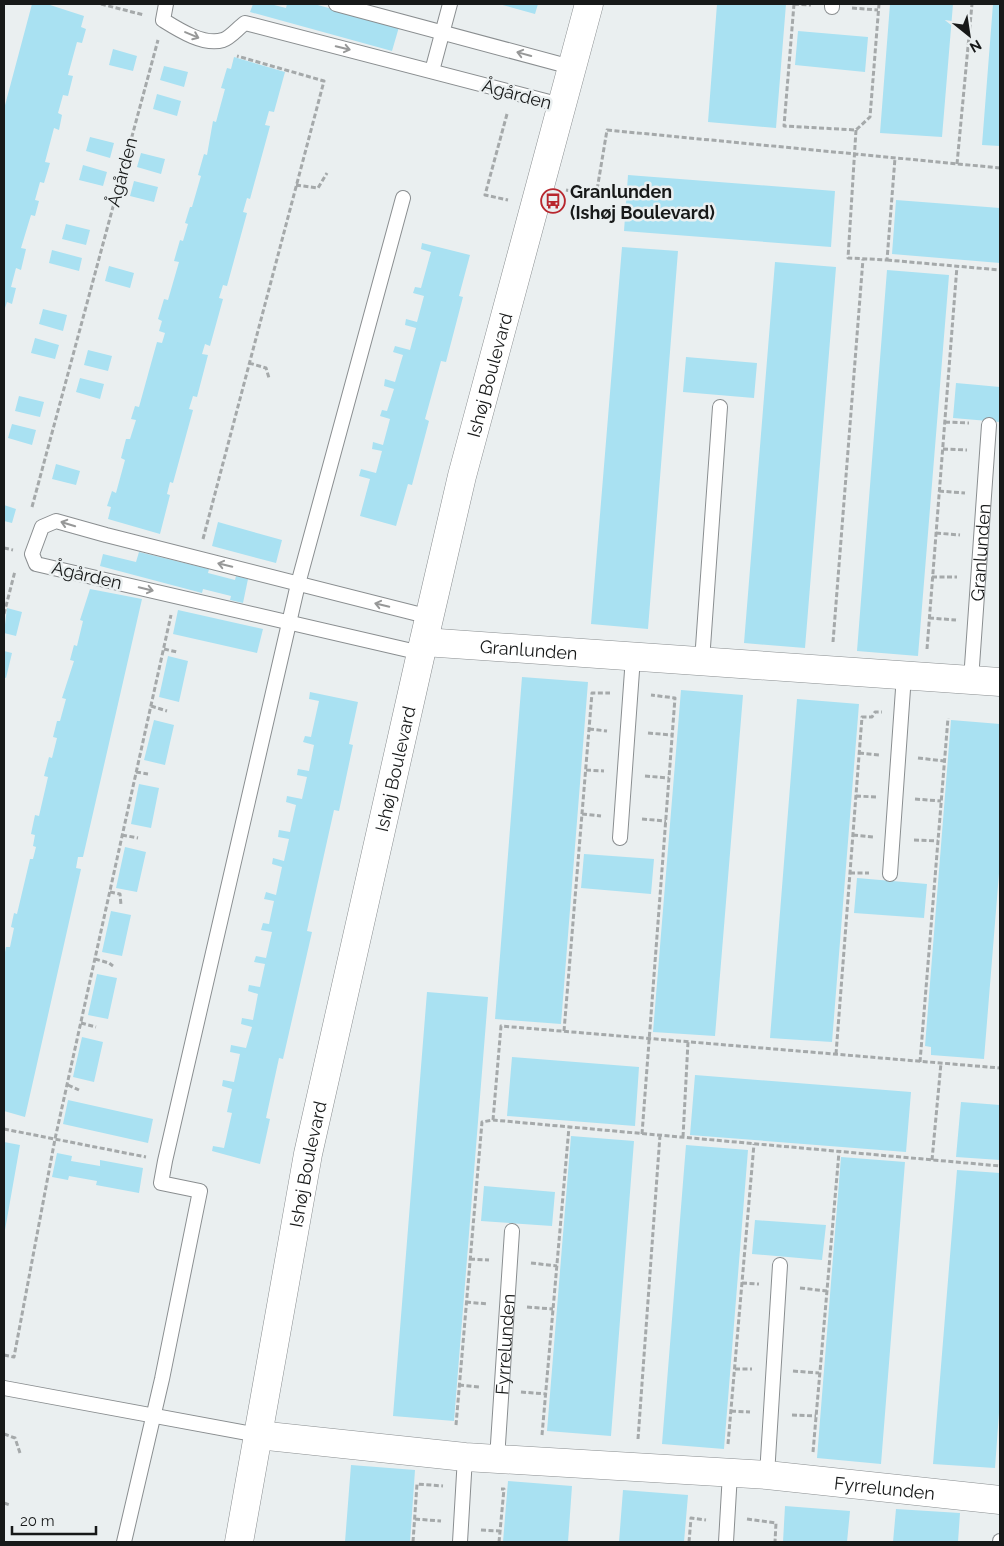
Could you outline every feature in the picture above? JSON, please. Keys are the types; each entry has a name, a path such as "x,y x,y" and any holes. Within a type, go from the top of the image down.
{"street":[{"name":"Ishøj Boulevard","path":"239,1542 308,1154 425,637 462,476 589,4"},
{"name":"Granlunden","path":"425,637 634,657 1000,682"},
{"name":"Fyrrelunden","path":"258,1435 465,1457 768,1475 1000,1500"}],"lane":[{"path":"166,4 163,20 176,28 210,42 224,40"},
{"path":"336,4 572,67"},
{"path":"432,71 450,4"},
{"name":"Ågården","path":"224,40 245,23 561,105"},
{"path":"124,1542 154,1416 200,1191 160,1184 298,584 403,198"},
{"path":"702,661 720,407"},
{"name":"Granlunden","path":"971,680 988,425"},
{"name":"Ågården","path":"56,521 298,584 425,637 290,622 36,564 32,554 42,527 56,521"},
{"path":"620,838 634,657"},
{"path":"890,874 904,675"},
{"name":"Fyrrelunden","path":"497,1459 512,1231"},
{"path":"768,1475 780,1265"},
{"path":"4,1388 258,1435"},
{"path":"460,1542 465,1457"},
{"path":"726,1542 728,1472"}],"path":[{"path":"101,4 163,20"},
{"path":"794,4 784,126 856,130"},
{"path":"879,4 870,117 856,130 848,258 1000,270"},
{"path":"957,164 972,4"},
{"name":"Ågården","path":"31,512 163,20"},
{"path":"198,558 324,81 238,56 224,40"},
{"path":"485,195 508,114"},
{"path":"596,196 607,130 1000,168"},
{"path":"887,260 895,158"},
{"path":"296,185 318,188 327,173"},
{"path":"831,670 863,259"},
{"path":"926,654 957,266"},
{"path":"249,363 266,368 270,378"},
{"path":"4,614 16,569"},
{"path":"4,1355 14,1357 55,1140 175,596"},
{"path":"164,649 177,652"},
{"path":"564,1031 592,693 675,698 642,1134"},
{"path":"151,706 166,711"},
{"path":"836,1054 862,717 872,717 875,712 902,714"},
{"path":"920,1062 948,718"},
{"path":"136,772 148,774"},
{"path":"122,835 138,838"},
{"path":"110,892 120,894 120,905"},
{"path":"95,959 113,966"},
{"path":"81,1023 96,1027"},
{"path":"493,1120 501,1026 1000,1068"},
{"path":"683,1138 688,1042"},
{"path":"932,1160 941,1063"},
{"path":"68,1085 80,1090"},
{"path":"456,1425 482,1122 493,1120 1000,1166"},
{"path":"542,1435 569,1127"},
{"path":"4,1129 165,1161"},
{"path":"636,1467 660,1135"},
{"path":"728,1472 754,1144"},
{"path":"812,1459 839,1152"},
{"path":"4,1434 15,1438 20,1454"},
{"path":"413,1542 417,1484 504,1489 499,1542"},
{"path":"4,1503 10,1505"},
{"path":"689,1542 690,1518 776,1523 775,1542"}],"building":[{"path":"32,4 47,4 84,16 81,27 86,29 82,43 77,42 68,75 73,76 68,96 63,95 58,113 62,115 59,130 54,128 45,162 50,163 44,183 40,182 35,200 39,201 35,216 31,215 21,248 26,249 21,270 16,268 11,287 16,288 12,304 7,302 4,311 4,109"},
{"path":"253,4 270,4 286,8 287,4 314,4 399,27 392,51 250,12"},
{"path":"499,4 538,4 535,14"},
{"path":"717,4 786,4 776,128 708,122"},
{"path":"890,4 953,4 942,137 880,133"},
{"path":"993,4 1000,4 1000,146 982,145"},
{"path":"798,31 868,37 865,72 795,65"},
{"path":"113,49 137,56 133,71 109,65"},
{"path":"234,57 285,72 274,112 269,111 265,125 270,126 250,199 247,198 243,212 247,213 227,286 223,285 219,298 223,299 210,346 205,344 202,354 208,355 197,397 193,396 189,409 193,410 173,483 170,482 167,494 170,495 160,534 108,519 111,507 107,506 112,491 116,493 125,460 121,458 126,439 130,439 136,420 131,419 135,406 139,407 157,342 162,343 165,333 159,331 162,321 158,319 164,299 168,300 179,262 174,261 180,240 183,241 188,224 185,223 201,176 198,175 204,154 207,155 213,121 216,122 225,89 221,88 227,68 231,69"},
{"path":"164,66 188,72 184,87 160,80"},
{"path":"157,94 181,101 177,116 153,109"},
{"path":"90,137 114,143 110,158 86,151"},
{"path":"141,153 165,159 161,174 137,167"},
{"path":"83,165 107,172 103,186 79,180"},
{"path":"628,175 835,191 831,247 624,231"},
{"path":"134,181 158,187 154,202 130,196"},
{"path":"896,200 1000,208 1000,263 892,254"},
{"path":"66,224 90,230 86,245 62,239"},
{"path":"422,243 470,255 459,296 463,297 446,362 441,361 425,419 429,421 412,485 408,484 396,526 360,516 370,479 359,476 361,469 376,473 382,451 372,449 373,442 383,445 390,419 380,416 382,410 387,411 394,389 384,386 385,379 395,382 403,355 393,352 395,346 410,350 416,328 405,325 406,319 417,322 424,296 413,293 415,287 421,288 431,252 421,249"},
{"path":"622,247 678,251 648,629 591,624"},
{"path":"52,250 82,258 79,271 49,263"},
{"path":"775,262 836,267 805,648 744,643"},
{"path":"109,266 134,273 130,288 105,281"},
{"path":"887,270 949,275 918,656 857,651"},
{"path":"43,309 67,315 63,331 39,324"},
{"path":"35,338 59,345 55,359 31,353"},
{"path":"88,350 112,356 108,371 84,365"},
{"path":"686,357 757,363 754,398 683,392"},
{"path":"80,378 104,384 100,399 76,392"},
{"path":"956,383 1000,387 1000,422 953,418"},
{"path":"19,396 44,402 40,417 15,411"},
{"path":"12,424 36,430 32,445 8,438"},
{"path":"56,464 80,471 76,485 52,479"},
{"path":"4,505 16,509 12,523 4,521"},
{"path":"218,522 282,540 276,563 212,546"},
{"path":"139,552 209,569 208,573 235,580 236,576 248,579 243,603 230,600 231,596 203,589 202,593 100,566 103,554 136,562"},
{"path":"90,589 142,599 83,857 78,857 76,868 81,869 25,1117 4,1111 4,957 6,947 10,947 14,928 11,927 14,913 17,914 30,859 33,859 36,847 33,846 35,835 31,834 35,815 39,816 48,777 44,776 49,757 52,758 57,738 53,737 57,721 60,721 66,699 62,698 74,661 70,660 74,645 77,646 83,621 80,620"},
{"path":"7,608 22,612 16,636 4,633"},
{"path":"178,610 263,629 257,653 173,634"},
{"path":"4,651 12,653 6,678 4,677"},
{"path":"168,656 188,661 179,702 159,697"},
{"path":"522,677 588,682 561,1024 495,1019"},
{"path":"681,690 743,695 715,1036 653,1032"},
{"path":"310,692 358,702 349,744 353,745 339,811 334,810 307,931 312,932 283,1059 279,1058 266,1118 270,1119 260,1164 212,1151 213,1146 224,1148 232,1113 227,1112 232,1089 222,1086 223,1080 234,1082 240,1054 230,1052 231,1045 246,1048 252,1027 241,1024 242,1018 253,1020 258,994 248,991 249,985 260,987 265,964 254,962 256,956 266,958 272,932 261,930 263,923 269,924 274,901 264,899 266,892 276,895 282,867 272,864 273,858 284,861 289,839 278,837 279,830 290,832 296,805 286,802 287,796 302,799 307,777 297,775 298,769 309,771 314,745 303,742 305,736 311,737 319,701 309,699"},
{"path":"797,699 859,704 832,1042 770,1038"},
{"path":"154,720 174,725 165,765 144,760"},
{"path":"951,720 1000,724 1000,861 984,1059 931,1055 931,1047 925,1046"},
{"path":"139,784 159,788 151,828 131,824"},
{"path":"125,847 146,852 137,892 116,888"},
{"path":"584,854 654,859 651,894 581,888"},
{"path":"857,878 927,884 924,918 854,913"},
{"path":"111,911 131,915 122,956 102,952"},
{"path":"97,974 117,978 108,1019 88,1015"},
{"path":"427,992 488,997 454,1421 393,1416"},
{"path":"82,1037 103,1042 94,1082 73,1077"},
{"path":"512,1057 639,1067 635,1126 507,1116"},
{"path":"695,1075 911,1092 906,1152 690,1135"},
{"path":"68,1100 153,1119 148,1143 63,1124"},
{"path":"961,1102 1000,1105 1000,1160 956,1157"},
{"path":"571,1136 634,1141 611,1436 547,1431"},
{"path":"4,1142 20,1145 5,1230 4,1230"},
{"path":"686,1145 748,1150 724,1449 662,1444"},
{"path":"57,1153 72,1156 71,1161 100,1166 100,1160 143,1168 139,1193 96,1185 97,1181 69,1176 68,1180 52,1177"},
{"path":"841,1157 905,1162 881,1464 817,1458"},
{"path":"957,1170 1000,1173 1000,1399 995,1468 933,1464"},
{"path":"484,1186 555,1192 552,1226 481,1221"},
{"path":"755,1220 826,1225 822,1260 752,1254"},
{"path":"351,1465 415,1470 410,1542 345,1542"},
{"path":"508,1481 572,1486 568,1542 503,1542"},
{"path":"623,1490 688,1495 684,1542 619,1542"},
{"path":"785,1506 850,1511 847,1542 783,1542"},
{"path":"896,1509 960,1513 958,1542 893,1542"}],"place":[{"name":"Granlunden (Ishøj Boulevard)","path":"553,201"}]}
